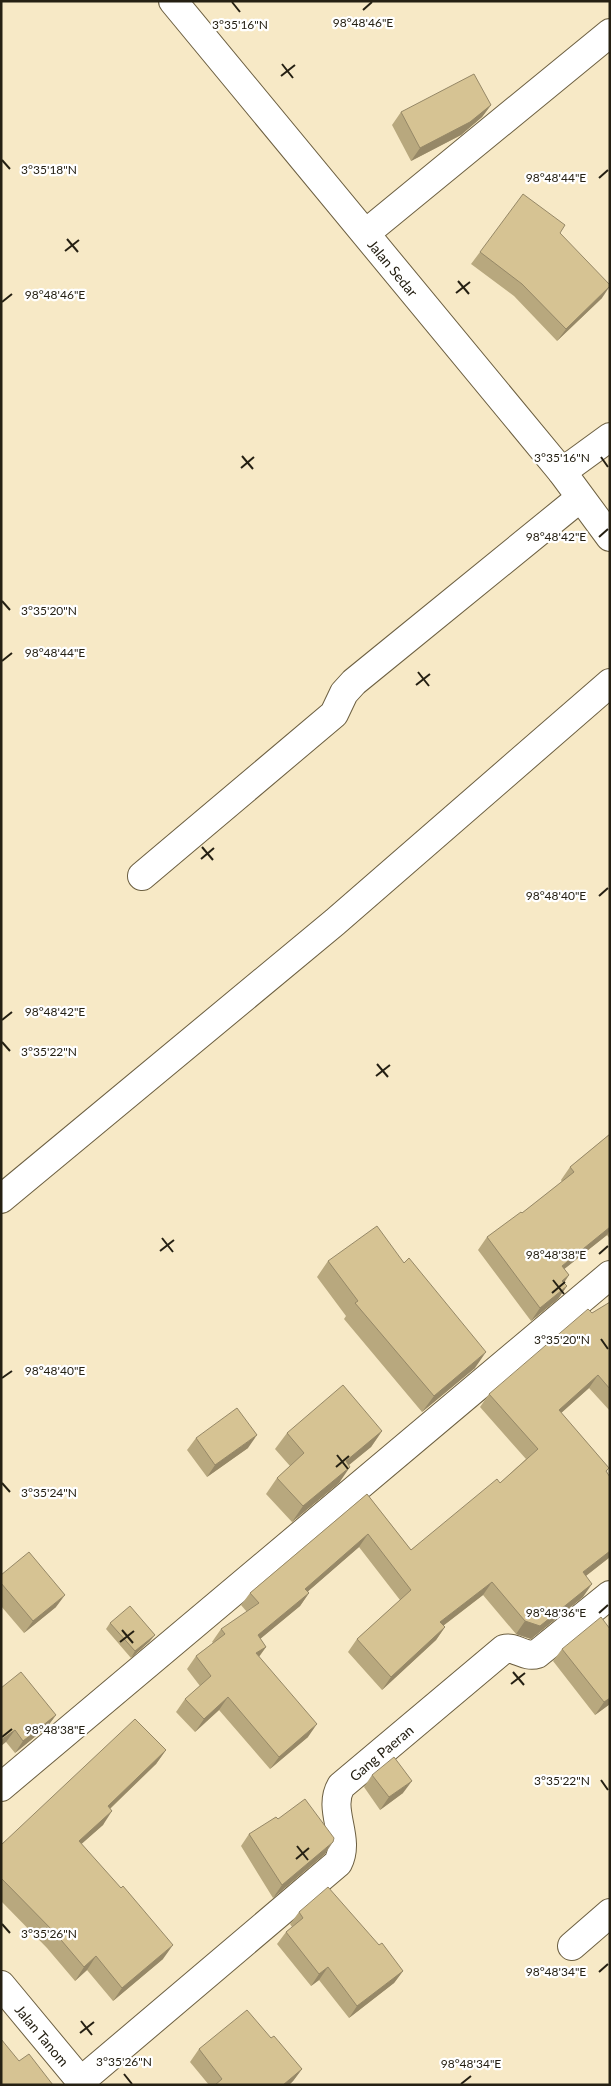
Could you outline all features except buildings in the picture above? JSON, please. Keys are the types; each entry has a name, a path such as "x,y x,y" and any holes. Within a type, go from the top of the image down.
{"street":[{"name":"Jalan Sedar","path":"173,1 562,472 610,537"},
{"path":"366,233 610,33"},
{"path":"562,472 610,437"},
{"path":"142,876 334,714 344,693 354,682 580,498"},
{"path":"1,1199 335,922 610,683"},
{"path":"1,1787 610,1275"},
{"name":"Gang Paeran","path":"82,2083 338,1863 343,1854 336,1799 341,1786 504,1649 508,1648 531,1656 537,1654 610,1595"},
{"path":"572,1946 610,1913"},
{"name":"Jalan Tanom","path":"1,1985 82,2083"}]}
